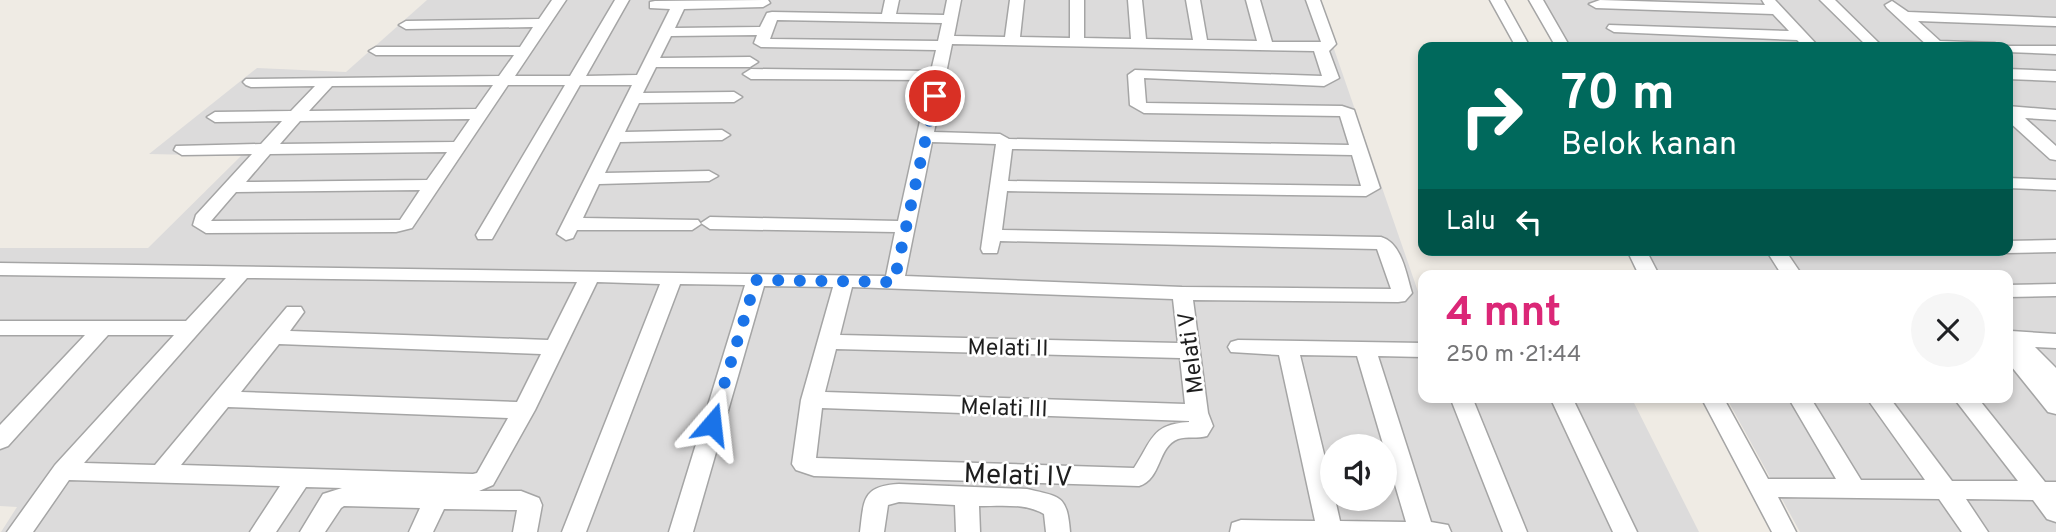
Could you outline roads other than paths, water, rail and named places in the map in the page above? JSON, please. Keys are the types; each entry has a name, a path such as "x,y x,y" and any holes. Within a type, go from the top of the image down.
{"street":[{"path":"327,82 202,219 202,225 406,224 559,0"},
{"path":"485,235 622,0"},
{"path":"888,18 892,0"},
{"path":"894,282 927,137 954,0"},
{"path":"1012,41 1017,0"},
{"path":"1077,0 1077,42"},
{"path":"1135,0 1139,44"},
{"path":"1193,0 1201,46"},
{"path":"1253,0 1265,46"},
{"path":"950,19 772,16 761,43 1012,41 1320,48 1329,44 1313,0"},
{"path":"1497,0 1520,42"},
{"path":"1536,0 1560,42"},
{"path":"1827,0 1871,42"},
{"path":"1595,2 1772,5 1807,42"},
{"path":"1595,2 1624,42"},
{"path":"655,5 763,3"},
{"path":"679,5 569,229 701,224 906,227"},
{"path":"1932,42 1897,10 2056,22"},
{"path":"406,25 543,23"},
{"path":"1614,28 1801,36"},
{"path":"666,32 759,31"},
{"path":"999,186 1370,190 1348,113 1144,108 1138,105 1136,75 1140,73 1324,81 1331,78 1320,48"},
{"path":"2013,48 2056,50"},
{"path":"376,51 524,51"},
{"path":"649,63 939,76"},
{"path":"2013,74 2056,76"},
{"path":"251,82 641,80"},
{"path":"633,98 734,97"},
{"path":"2013,112 2056,115"},
{"path":"215,117 481,114"},
{"path":"2013,116 2055,153"},
{"path":"615,137 722,135"},
{"path":"0,269 894,282 1182,293 1398,296 1402,293 1387,247 1381,243 992,242 1004,144 993,136 927,137"},
{"path":"1004,144 1359,150"},
{"path":"182,150 458,147"},
{"path":"593,179 709,176"},
{"path":"2013,180 2056,185"},
{"path":"231,187 433,185"},
{"path":"2013,247 2056,246"},
{"path":"19,532 62,471 243,271"},
{"path":"62,471 474,483 485,479 524,410 590,276"},
{"path":"574,532 672,278"},
{"path":"681,532 756,280"},
{"path":"812,400 825,342 844,282"},
{"path":"2013,291 2056,290"},
{"name":"Melati V","path":"1182,293 1197,413"},
{"path":"161,474 294,312"},
{"path":"0,328 191,328"},
{"path":"0,440 102,329"},
{"path":"272,337 554,347"},
{"path":"2013,343 2056,341"},
{"name":"Melati II","path":"825,342 1190,351"},
{"path":"2013,344 2056,382"},
{"path":"2013,344 2056,406"},
{"path":"1238,346 1418,350"},
{"path":"1288,348 1330,531"},
{"path":"1365,349 1422,532"},
{"path":"223,398 524,410"},
{"name":"Melati III","path":"812,400 1197,413"},
{"name":"Melati IV","path":"812,400 804,464 814,467 1133,478 1144,474 1163,437 1172,431 1199,430 1201,419 1197,413"},
{"path":"1463,403 1515,532"},
{"path":"1564,403 1625,532"},
{"path":"1716,403 1784,532"},
{"path":"1803,403 1855,489"},
{"path":"1881,403 1976,532"},
{"path":"1969,403 2048,491 2056,512"},
{"path":"262,532 299,478"},
{"path":"1759,488 2048,491"},
{"path":"872,532 876,502 883,494 1027,498 1056,509 1058,532"},
{"path":"967,495 968,532"},
{"path":"312,532 332,501 344,497 520,500 530,505 525,532"},
{"path":"421,532 436,499"},
{"path":"1241,530 1439,532"}]}
